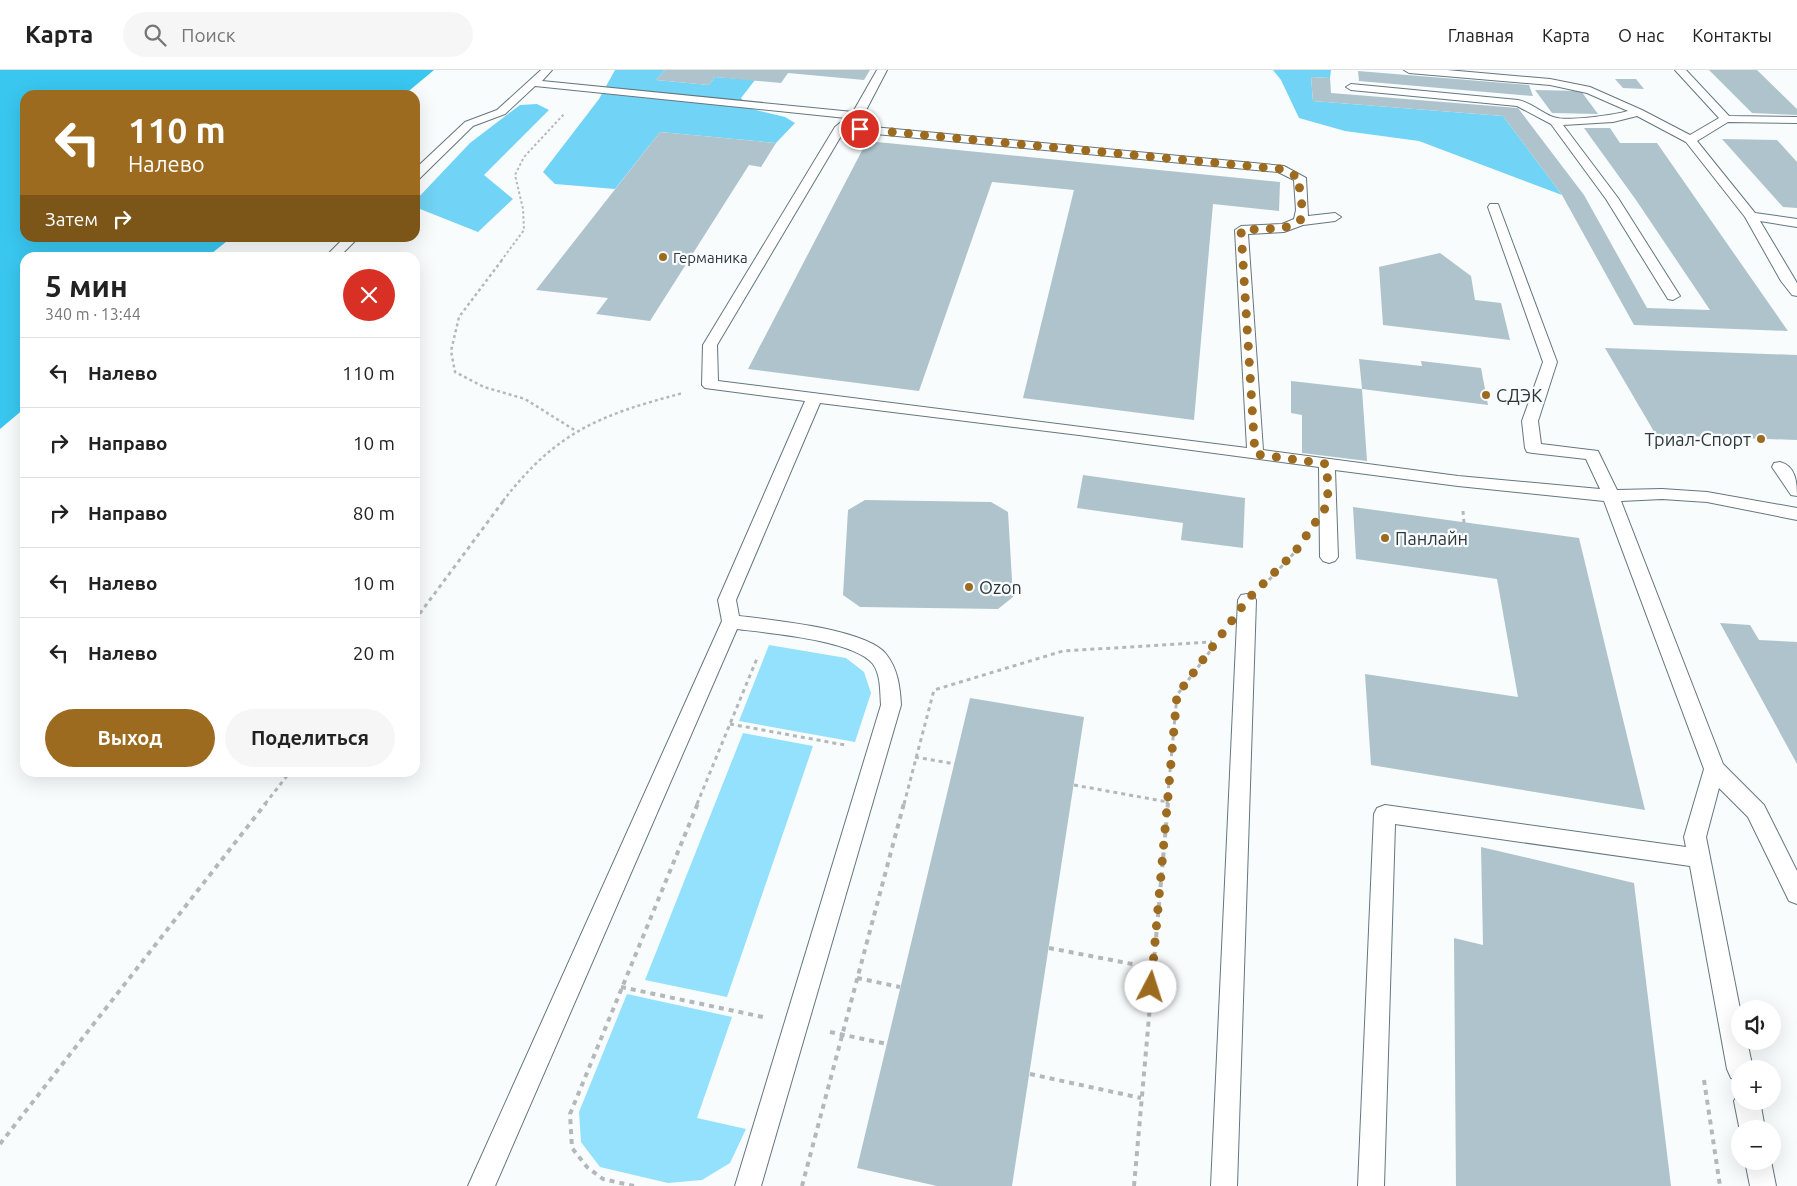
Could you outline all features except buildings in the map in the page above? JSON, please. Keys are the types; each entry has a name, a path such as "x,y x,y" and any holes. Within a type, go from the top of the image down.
{"lane":[{"path":"420,171 469,124 501,112 547,70"},
{"path":"882,70 857,116 841,127 710,345 710,385 1069,429 1458,481 1611,496 1662,494 1708,497 1797,514"},
{"path":"1409,70 1550,82 1590,90 1638,112 1690,140 1751,216 1788,281 1797,292"},
{"path":"1680,70 1726,119"},
{"path":"532,84 857,116"},
{"path":"1351,87 1518,103 1555,122 1612,198 1673,296"},
{"path":"1555,122 1613,119 1638,112"},
{"path":"1690,140 1726,119 1797,120"},
{"path":"841,127 1280,169 1300,178 1298,188 1304,212 1300,221"},
{"path":"1494,207 1550,362 1530,421 1533,448 1592,455 1611,496 1714,769 1756,811 1797,894"},
{"path":"1751,216 1797,223"},
{"path":"1255,454 1241,230 1284,228 1300,221 1335,217"},
{"path":"336,252 347,242"},
{"path":"481,1186 731,621 727,600 814,399"},
{"path":"1327,464 1329,558"},
{"path":"1780,467 1797,491"},
{"path":"1224,1186 1247,600"},
{"path":"731,621 847,640 876,654 889,677 891,705 748,1186"},
{"path":"1714,769 1695,837 1738,1060"},
{"path":"1371,1186 1385,814 1699,858"},
{"path":"1760,1170 1763,1186"}],"path":[{"path":"566,87 571,107 524,157 515,175 523,209 524,230 459,317 451,350 454,372 484,387 525,399 576,431"},
{"path":"420,614 455,568 495,509 542,458 576,431 611,413 710,385"},
{"path":"1247,600 1295,552 1328,504"},
{"path":"634,1186 603,1179 587,1168 572,1148 570,1114 769,628"},
{"path":"802,1186 934,690 1062,651 1218,641 1177,695 1134,1186"},
{"path":"730,724 955,764"},
{"path":"0,1144 286,777"},
{"path":"1074,786 1168,802"},
{"path":"1049,948 1153,968"},
{"path":"857,978 900,987"},
{"path":"622,987 887,1044"},
{"path":"1030,1074 1141,1098"}],"shaded area":[{"path":"0,70 434,70 410,90 20,90 20,242 226,242 213,252 20,252 20,412 0,429"},
{"path":"615,70 665,70 656,80 709,85 715,77 755,80 741,98 748,108 785,117 795,123 776,143 660,132 615,189 555,184 543,172 599,99"},
{"path":"1273,70 1331,70 1330,78 1311,77 1313,101 1503,116 1562,195 1419,141 1345,131 1299,118 1281,80"},
{"path":"537,104 549,110 484,175 513,199 478,232 420,209 420,196 470,143 520,105"},
{"path":"769,645 846,658 864,672 871,693 855,742 739,721"},
{"path":"743,733 813,746 727,997 645,980"},
{"path":"627,994 732,1017 697,1118 746,1129 730,1163 702,1180 668,1183 600,1167 581,1142 579,1112"}],"place":[{"name":"Германика","path":"663,257"},
{"name":"СДЭК","path":"1486,395"},
{"name":"Триал-Спорт","path":"1761,439"},
{"name":"Панлайн","path":"1385,538"},
{"name":"Ozon","path":"969,587"}],"route":[{"path":"860,129 1280,169 1300,178 1298,188 1304,212 1300,221 1284,228 1241,230 1255,454 1327,464 1328,504 1295,552 1247,600 1177,695 1151,987"}]}
